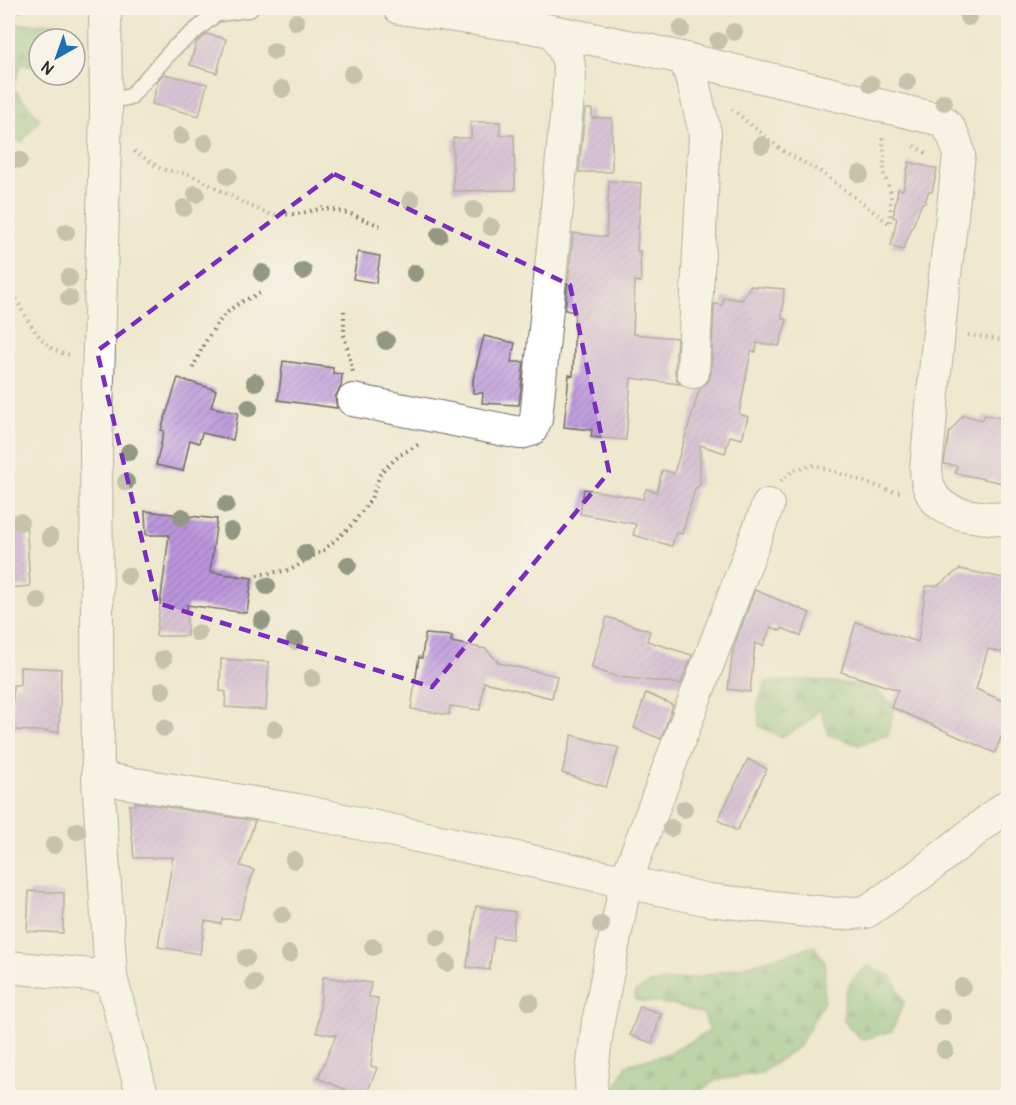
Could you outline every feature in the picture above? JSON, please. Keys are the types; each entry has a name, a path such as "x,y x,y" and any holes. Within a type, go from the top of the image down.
{"street":[{"path":"105,8 106,101 96,446 98,778 111,977 142,1098"},
{"path":"399,8 555,32 690,73 941,120 950,127 957,141 959,155 939,331 926,485 932,497 954,513 1008,520"},
{"path":"357,401 520,433 531,430 536,419 570,77 568,59 555,32"},
{"path":"690,73 705,133 693,372"},
{"path":"592,1098 591,1080 598,1022 626,881 768,505"},
{"path":"98,778 298,810 709,900 836,914 866,912 914,879 1008,805"},
{"path":"8,967 111,977"}],"lane":[{"path":"106,101 130,97 174,48 193,35 216,14 251,8"}],"path":[{"path":"18,11 25,8"},
{"path":"690,73 717,99 743,117 783,151 821,172 890,224 891,193 884,174 885,150 882,132"},
{"path":"105,135 113,136 161,169 192,175 271,215 297,214 324,208 348,213 383,227"},
{"path":"8,283 31,326 48,346 66,355 98,357"},
{"path":"193,368 204,342 234,306 260,293"},
{"path":"344,311 344,335 357,401"},
{"path":"939,331 1008,341"},
{"path":"257,575 290,570 324,550 352,525 371,499 381,472 400,455 427,439 464,423"},
{"path":"768,505 782,480 794,470 814,465 894,492 909,492 926,485"}],"highlighted area":[{"path":"334,174 570,285 609,472 432,687 157,603 97,351"}],"green space":[{"path":"59,23 62,27 27,27 27,65 21,64 13,88 40,119 22,142 8,139 8,31 18,24"},
{"path":"811,680 869,686 895,705 888,735 859,745 829,735 820,708 807,723 781,737 759,726 758,703 766,682"},
{"path":"814,946 825,962 824,1001 799,1046 761,1073 716,1080 692,1097 611,1097 627,1065 670,1053 710,1031 704,1014 676,1005 635,1000 635,992 651,983 695,978"},
{"path":"867,966 891,976 904,1001 892,1031 862,1040 844,1021 844,1002 850,984"}],"building":[{"path":"207,34 226,39 217,73 190,65 196,43"},
{"path":"164,74 207,84 199,116 152,104 158,80"},
{"path":"585,109 592,109 592,118 612,118 612,172 579,172"},
{"path":"471,122 500,122 500,135 514,135 515,190 453,191 453,138 471,138"},
{"path":"909,162 937,169 932,192 928,192 925,203 922,203 903,250 891,246 897,218 893,217 898,189 903,190"},
{"path":"609,181 641,183 637,251 640,251 641,282 635,281 633,334 677,338 675,372 680,384 631,378 626,440 591,437 592,430 564,427 569,375 573,376 575,312 565,310 573,233 606,237"},
{"path":"358,252 380,256 376,283 353,279"},
{"path":"750,286 784,289 782,318 787,320 779,346 757,343 756,352 751,351 739,414 748,417 742,439 730,436 725,453 700,445 700,485 695,489 682,534 676,532 672,546 633,535 636,524 580,514 584,489 643,499 646,489 657,492 662,470 674,473 700,388 708,382 711,373 714,304 722,305 724,297 742,300"},
{"path":"484,336 515,343 511,362 524,362 519,405 482,403 483,393 473,393 473,379"},
{"path":"283,361 333,368 333,373 342,374 341,387 335,397 337,408 278,400"},
{"path":"178,378 216,390 211,407 238,413 233,440 202,433 199,443 190,440 183,471 156,465 164,431 161,430"},
{"path":"963,415 982,420 985,415 1008,419 1008,484 955,473 957,466 944,464 949,433"},
{"path":"145,511 217,519 210,572 252,578 247,613 187,605 187,636 156,636 169,535 146,535"},
{"path":"26,519 30,586 8,588 8,520"},
{"path":"960,569 1008,579 1008,654 988,649 976,689 1008,703 1008,720 995,753 891,707 898,690 841,672 856,622 918,642 926,586 937,586"},
{"path":"755,590 810,613 801,636 782,628 781,631 771,627 763,646 755,643 750,692 728,689 733,649"},
{"path":"607,617 650,631 647,641 692,655 681,684 618,677 591,668"},
{"path":"425,634 452,636 451,642 486,649 499,663 557,676 552,698 484,682 480,710 450,706 449,715 411,709"},
{"path":"221,659 269,662 266,710 225,707 226,692 220,691"},
{"path":"20,667 61,669 59,732 12,730 13,685 20,685"},
{"path":"646,693 673,705 661,739 634,728"},
{"path":"572,735 619,748 606,787 562,773"},
{"path":"748,759 767,769 737,831 718,820"},
{"path":"135,802 255,821 240,866 254,870 239,919 222,919 221,924 205,921 200,954 158,947 173,857 134,858 129,805 135,805"},
{"path":"29,891 64,893 63,933 27,931"},
{"path":"476,906 515,912 512,939 494,937 489,970 467,967"},
{"path":"323,977 371,983 369,997 378,998 371,1066 377,1068 365,1098 318,1078 336,1035 317,1033"},
{"path":"640,1006 661,1014 652,1043 630,1035"}]}
